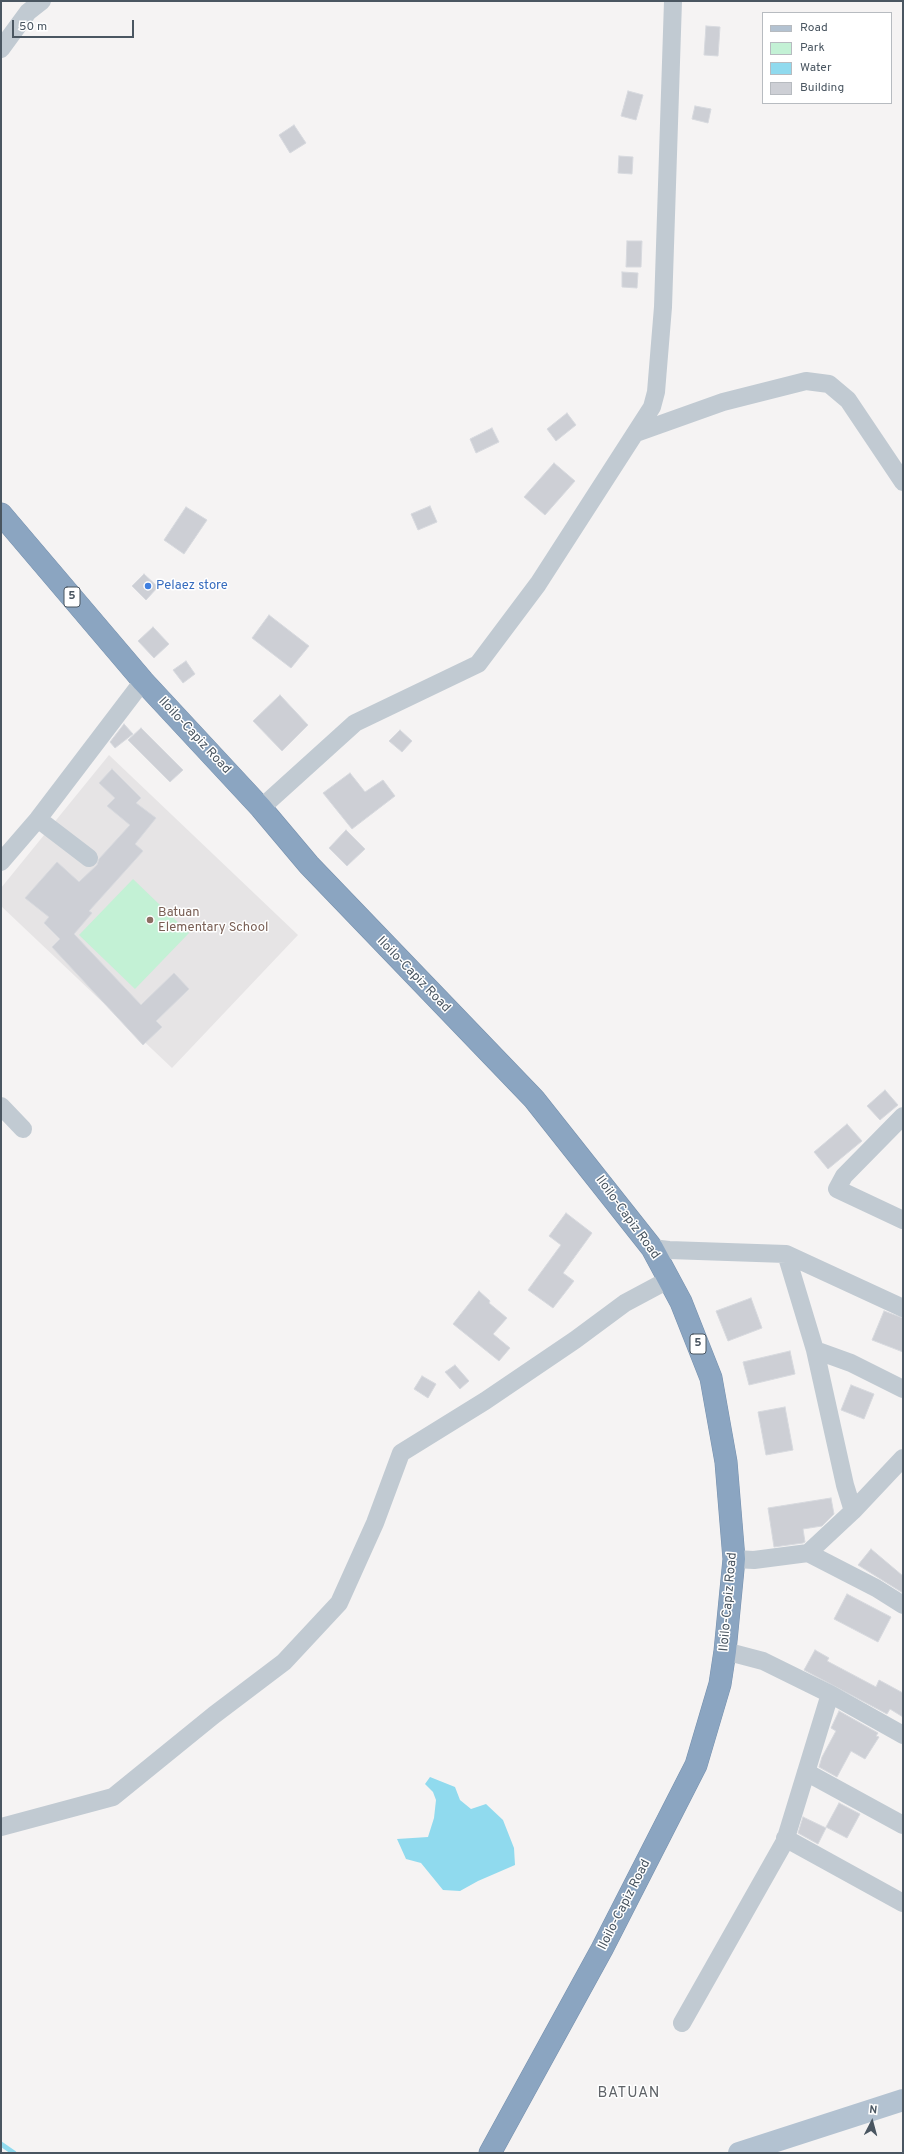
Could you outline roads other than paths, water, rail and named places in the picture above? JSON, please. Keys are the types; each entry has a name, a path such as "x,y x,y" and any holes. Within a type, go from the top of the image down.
{"highway":[{"name":"Iloilo-Capiz Road","path":"1,514 143,681 261,808 353,912 534,1099 652,1248 681,1302 711,1378 726,1462 734,1559 725,1651 720,1684 696,1765 602,1949 490,2153"}],"main road":[{"path":"739,2153 903,2100"}],"street":[{"path":"1,49 28,12 42,1"},
{"path":"261,808 355,723 478,664 538,584 652,407 656,392 663,307 673,1"},
{"path":"636,433 723,402 806,381 829,384 848,400 903,482"},
{"path":"1,862 38,819 143,681"},
{"path":"38,819 89,858"},
{"path":"1,1106 23,1128"},
{"path":"903,1116 844,1176 837,1189 903,1220"},
{"path":"652,1248 669,1250 786,1254 903,1308"},
{"path":"786,1254 815,1350 845,1484 853,1511"},
{"path":"1,1827 113,1797 214,1715 284,1662 339,1603 375,1523 400,1453 485,1401 626,1303 668,1280"},
{"path":"815,1350 851,1364 903,1389"},
{"path":"808,1553 901,1467"},
{"path":"734,1559 754,1560 808,1553 876,1588 903,1605"},
{"path":"725,1651 763,1661 830,1694 903,1734"},
{"path":"682,2023 785,1838 830,1694"},
{"path":"806,1772 903,1825"},
{"path":"785,1838 903,1904"}],"water":[{"path":"430,1777 455,1787 460,1800 471,1809 486,1804 503,1820 514,1848 515,1865 478,1881 460,1891 443,1890 421,1863 406,1859 397,1839 428,1837 434,1818 436,1800 433,1792 425,1784"}],"waterway":[{"path":"1,2144 14,2153"}],"place":[{"name":"Pelaez store","path":"148,586"},
{"name":"Batuan Elementary School","path":"150,920"}],"district":[{"name":"BATUAN","path":"629,2094"}]}
